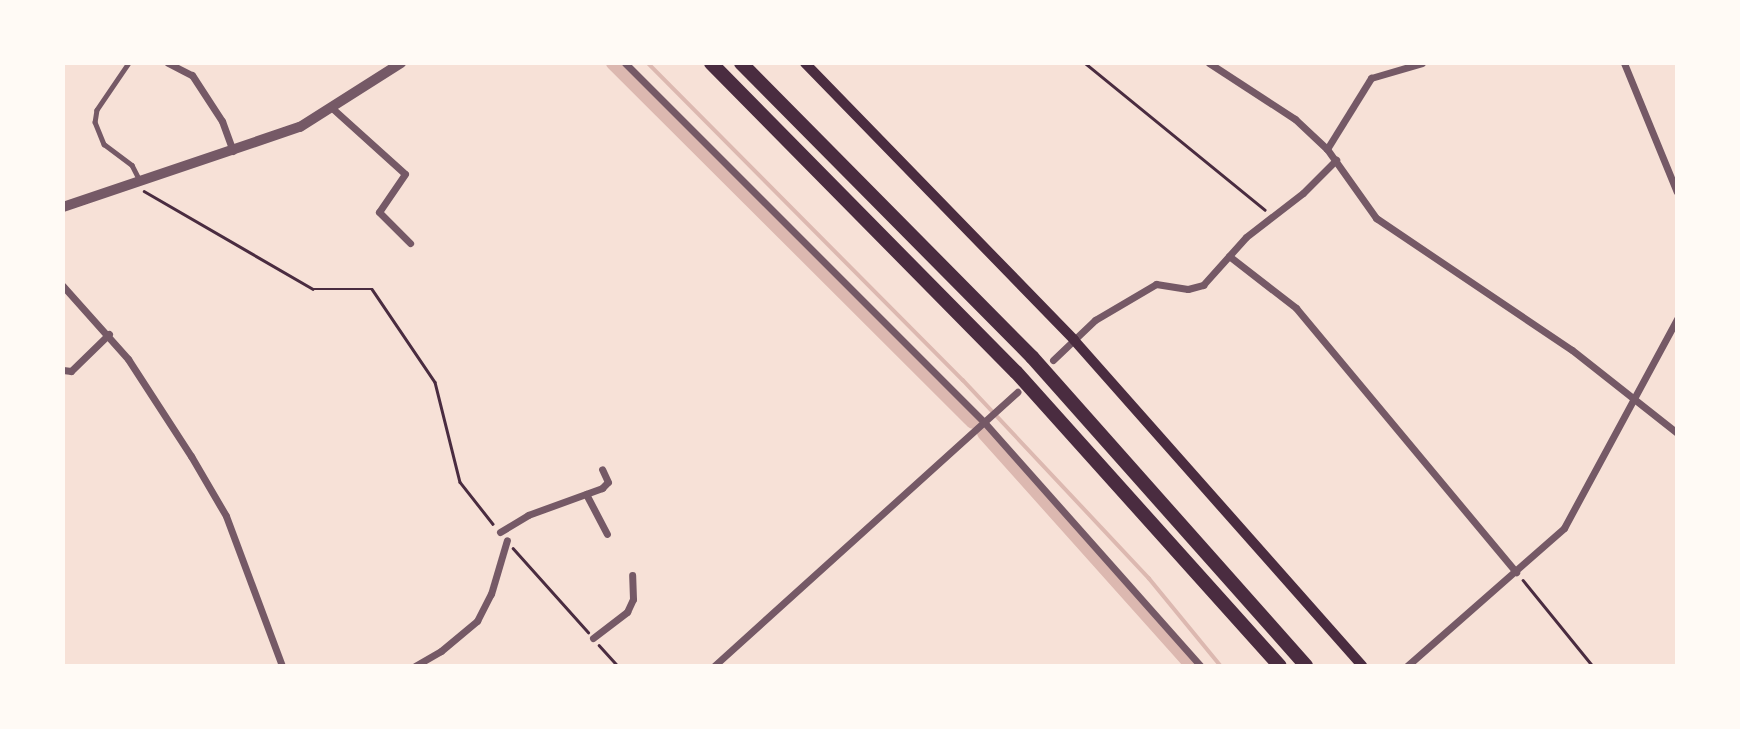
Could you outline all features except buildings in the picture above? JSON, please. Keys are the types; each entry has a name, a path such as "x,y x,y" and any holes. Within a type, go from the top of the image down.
{"highway":[{"path":"711,63 1016,372 1280,666"},
{"path":"741,63 1032,357 1306,666"}],"main road":[{"path":"805,63 1074,340 1362,666"}],"street":[{"path":"168,63 192,75 222,121 233,151"},
{"path":"63,207 300,127 401,63"},
{"path":"625,63 984,422 1201,666"},
{"path":"1209,63 1295,119 1327,149 1376,218 1572,349 1633,401 1677,433"},
{"path":"1327,149 1371,78 1422,63"},
{"path":"1624,63 1677,192"},
{"path":"332,108 405,174 379,212 410,243"},
{"path":"1053,360 1095,320 1156,284 1188,289 1203,285 1270,215 1303,193 1336,160"},
{"path":"1228,256 1296,308 1516,572"},
{"path":"63,286 109,334 169,420 226,516 282,666"},
{"path":"1407,666 1564,528 1677,319"},
{"path":"63,370 71,371 109,334"},
{"path":"715,666 1017,393"},
{"path":"500,532 528,515 586,494 608,482 602,469"},
{"path":"586,494 607,534"},
{"path":"415,666 442,651 477,621 491,594 506,540"},
{"path":"593,638 627,612 633,599 632,575"}],"lane":[{"path":"129,63 97,110 94,122 104,144 132,164 140,182"}],"path":[{"path":"1085,63 1270,215"},
{"path":"140,182 154,200 313,289 372,289 435,382 460,482 500,532"},
{"path":"506,540 618,666"},
{"path":"1516,572 1592,666"}],"waterway":[{"path":"613,63 973,422"},
{"path":"648,63 963,380 1149,578 1221,666"},
{"path":"984,433 1192,666"}]}
